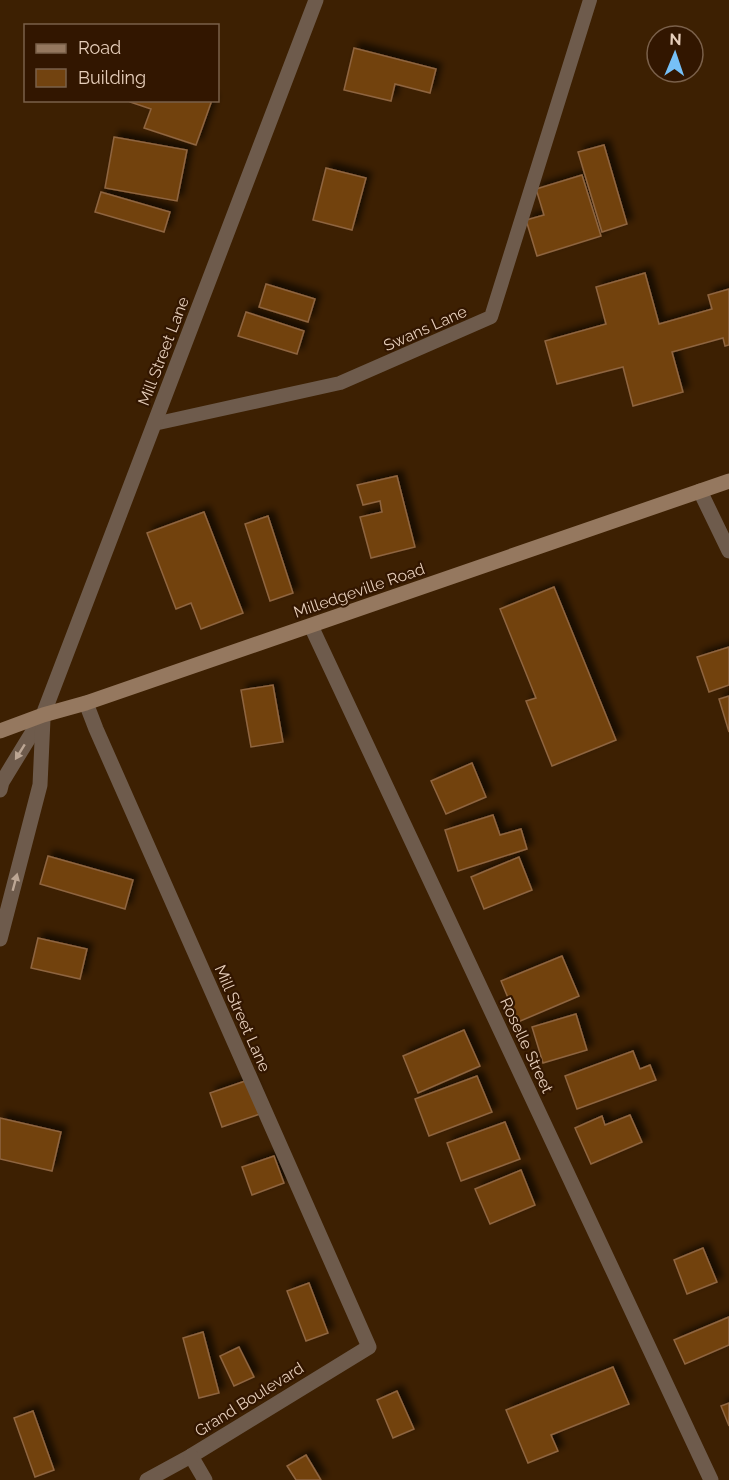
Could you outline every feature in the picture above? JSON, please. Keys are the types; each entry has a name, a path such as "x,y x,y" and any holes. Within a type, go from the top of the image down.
{"main road":[{"name":"Milledgeville Road","path":"0,731 729,482"}],"street":[{"name":"Mill Street Lane","path":"0,790 2,782 44,715 316,0"},
{"path":"700,491 729,551"},
{"name":"Roselle Street","path":"311,626 711,1480"},
{"name":"Mill Street Lane","path":"86,703 369,1347"},
{"name":"Mill Street Lane","path":"0,939 40,785 44,715"},
{"name":"Grand Boulevard","path":"147,1480 191,1456 369,1347"},
{"path":"191,1456 205,1480"}],"lane":[{"name":"Swans Lane","path":"154,424 340,383 492,317 591,0"}],"building":[{"path":"354,48 436,69 430,93 395,84 391,101 344,90"},
{"path":"130,102 211,102 196,145 144,128 151,109"},
{"path":"114,137 187,150 177,201 105,188"},
{"path":"604,145 627,224 602,232 578,152"},
{"path":"326,168 366,178 352,230 313,220"},
{"path":"582,175 601,236 537,256 526,220 544,215 536,189"},
{"path":"101,192 170,212 164,232 95,212"},
{"path":"645,273 659,324 712,309 708,295 729,289 729,345 725,346 723,338 672,352 683,392 633,406 623,367 557,384 545,341 606,324 596,287"},
{"path":"266,284 315,299 308,322 259,307"},
{"path":"246,312 304,331 297,354 238,336"},
{"path":"397,476 415,547 371,558 360,517 382,512 380,501 363,505 357,485"},
{"path":"204,512 243,613 201,629 191,603 176,609 147,533"},
{"path":"268,516 293,593 270,601 245,524"},
{"path":"554,587 616,740 552,766 526,701 536,698 500,609"},
{"path":"729,647 729,685 709,692 697,657"},
{"path":"273,685 283,742 251,747 241,690"},
{"path":"729,696 729,732 719,699"},
{"path":"472,763 486,797 446,814 431,781"},
{"path":"493,815 500,835 521,829 527,849 458,871 445,830"},
{"path":"48,856 133,880 125,909 40,884"},
{"path":"519,857 532,890 484,909 471,877"},
{"path":"38,938 87,949 80,979 31,968"},
{"path":"562,956 579,996 518,1022 501,981"},
{"path":"576,1014 587,1050 543,1063 532,1027"},
{"path":"464,1030 480,1066 418,1093 403,1056"},
{"path":"633,1051 640,1069 650,1065 656,1080 577,1109 565,1076"},
{"path":"477,1076 492,1112 429,1136 415,1099"},
{"path":"248,1080 260,1114 222,1127 210,1093"},
{"path":"630,1115 642,1142 591,1164 575,1128 602,1116 605,1125"},
{"path":"0,1118 61,1132 52,1171 0,1159"},
{"path":"505,1122 520,1159 461,1181 447,1143"},
{"path":"274,1156 284,1183 252,1195 242,1167"},
{"path":"521,1170 535,1205 490,1224 475,1189"},
{"path":"703,1248 717,1282 687,1294 674,1260"},
{"path":"309,1283 328,1333 306,1341 287,1291"},
{"path":"729,1317 729,1345 685,1364 674,1340"},
{"path":"203,1332 219,1393 199,1398 183,1338"},
{"path":"239,1347 254,1377 234,1386 220,1356"},
{"path":"613,1367 629,1404 551,1435 558,1451 528,1463 506,1410"},
{"path":"397,1391 414,1429 393,1438 377,1400"},
{"path":"729,1403 729,1426 721,1406"},
{"path":"33,1411 54,1470 35,1477 14,1418"},
{"path":"306,1455 321,1480 296,1480 287,1466"}]}
